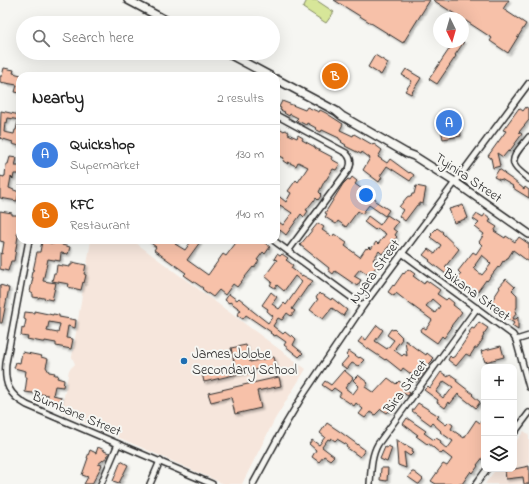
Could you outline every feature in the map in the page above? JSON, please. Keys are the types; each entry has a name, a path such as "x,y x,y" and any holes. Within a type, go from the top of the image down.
{"street":[{"path":"128,0 158,16"},
{"path":"240,60 263,72"},
{"name":"Tyinira Street","path":"280,81 336,111 342,116 406,153 414,156 455,182 529,234"},
{"name":"Nyara Street","path":"253,484 303,394 363,306 529,83"},
{"path":"280,117 346,153 350,156 351,161 349,169 288,251"},
{"path":"529,136 514,156 513,162 515,168 529,179"},
{"name":"Bumbane Street","path":"28,244 6,363 6,378 9,389 16,398 27,405 212,484"},
{"path":"278,244 363,306"},
{"name":"Bikana Street","path":"402,254 477,308 516,340 529,387"},
{"name":"Bira Street","path":"370,484 375,448 477,308"},
{"path":"516,340 529,336"},
{"path":"517,429 529,413"},
{"path":"101,484 118,444"},
{"path":"150,484 160,461"},
{"path":"476,484 485,472"}],"shaded area":[{"name":"James Jolobe Secondary School","path":"90,244 137,244 306,369 275,419 242,484 224,484 61,412 69,370 75,364 72,357"},
{"path":"524,431 529,435 529,484 485,484 494,472 517,472 517,440"}],"green space":[{"path":"307,0 316,0 334,12 326,23 303,8"}],"building":[{"path":"334,0 430,0 403,43"},
{"path":"433,0 509,0 503,9 526,24 508,53 490,41 492,38 469,23 469,12 452,12"},
{"path":"450,48 460,48 437,84 429,79"},
{"path":"375,55 388,63 381,75 368,67"},
{"path":"329,67 345,77 340,85 325,75 325,72"},
{"path":"4,68 14,70 13,73 16,74 16,85 0,82 0,76 2,76"},
{"path":"406,69 421,78 411,94 405,91 412,81 402,75"},
{"path":"282,101 305,110 307,107 326,113 343,124 340,130 353,136 354,134 373,145 374,144 382,150 378,157 387,163 390,159 414,175 410,181 387,166 380,176 382,177 379,182 363,170 370,158 362,152 361,154 345,146 346,145 341,142 342,141 339,138 322,130 321,132 307,123 306,125 296,120 298,118 290,114 289,116 280,110"},
{"path":"526,107 529,109 529,120 519,132 522,134 509,152 508,151 503,157 497,153 500,166 493,168 491,158 488,156 506,131 503,130 519,108 523,111"},
{"path":"1,111 16,114 16,119 8,118 7,123 5,122 4,132 14,134 16,130 16,145 12,144 13,142 0,138"},
{"path":"452,112 455,130 460,129 461,136 443,139 438,115"},
{"path":"280,128 289,132 288,134 297,138 298,135 303,138 302,140 332,157 331,159 340,164 336,170 333,169 325,180 319,192 321,196 318,200 316,198 314,200 306,210 308,211 304,217 301,214 286,235 280,230 280,223 283,225 292,213 280,205 280,197 286,202 291,193 288,191 296,180 298,182 308,167 298,162 296,166 283,161 284,158 280,156"},
{"path":"10,157 16,158 16,174 14,174 13,179 11,177 9,188 16,191 16,201 0,198 0,176 5,176 6,164 8,164"},
{"path":"499,169 524,189 525,187 529,190 529,198 512,187 513,186 494,177"},
{"path":"352,177 357,181 355,184 376,199 375,201 389,210 385,216 369,205 362,214 358,211 346,227 338,221 336,224 325,217 327,214 325,213 343,184"},
{"path":"416,186 426,188 423,204 419,203 419,205 417,205 405,221 399,216 403,210 399,207 407,197 411,197 412,194 414,194"},
{"path":"463,205 468,218 454,223 449,209"},
{"path":"0,211 16,215 17,244 14,261 11,261 8,271 0,269 0,253 2,254 4,242 0,241"},
{"path":"477,214 483,217 485,214 491,219 489,222 497,227 494,231 515,242 519,237 529,244 529,262 513,250 508,258 504,262 503,261 499,268 498,267 487,281 486,280 475,295 456,280 461,274 458,271 473,252 476,254 482,245 479,242 484,234 475,227 479,223 473,219","holes":["482,255 491,264 482,275 473,268"]},
{"path":"387,215 398,222 393,229 397,232 395,235 397,237 382,254 379,251 373,260 378,265 369,275 360,269 354,276 361,280 357,286 335,271 333,274 328,270 329,268 300,245 318,223 324,227 322,230 331,236 334,234 347,243 345,246 360,257 366,248 367,249 369,247 371,249 376,242 378,244 386,234 377,228 375,230 364,222 368,216 380,225"},
{"path":"437,228 443,232 442,233 459,249 445,267 449,270 446,274 423,255 428,249 435,254 441,245 430,237"},
{"path":"41,244 62,244 70,247 68,254 61,253 60,261 48,259 43,281 56,283 52,300 33,297 33,294 30,292 33,277 31,277 32,271 37,252 40,252"},
{"path":"152,244 175,244 185,250 189,244 199,244 187,260 208,275 223,254 226,256 235,244 266,244 270,247 265,254 263,252 257,260 259,261 254,268 253,267 237,287 233,284 225,295 219,290 213,297 184,275 186,273 154,250 156,247"},
{"path":"277,254 280,256 282,254 288,258 286,260 293,265 291,268 302,276 313,281 292,309 295,311 291,316 287,313 282,320 278,318 273,326 283,334 285,332 291,337 292,335 296,339 293,345 303,353 299,357 284,345 286,342 276,335 275,336 270,333 271,332 246,315 243,319 237,315 241,310 225,300 229,294 237,300 239,298 268,323 273,316 267,311 268,309 262,305 271,292 277,297 272,304 279,309 284,303 286,305 302,282 295,276 284,291 277,285 275,288 270,285 272,282 265,276 277,260 274,259"},
{"path":"72,262 86,265 84,274 86,275 81,290 68,287 69,284 52,281 54,273 56,273 57,265 70,267"},
{"path":"408,269 415,274 413,276 424,284 426,280 440,290 437,294 446,300 448,298 454,303 453,305 462,312 444,338 442,336 437,343 420,331 423,327 426,329 432,320 396,293 394,296 388,292 403,273 404,274","holes":["432,299 440,306 435,313 426,306"]},
{"path":"506,279 515,287 512,290 517,295 516,314 512,319 516,319 518,317 518,330 512,326 514,323 489,307 500,288 499,287"},
{"path":"0,285 9,288 2,323 0,323"},
{"path":"319,293 331,300 332,298 347,310 343,316 332,308 323,319 310,310 318,299 316,298"},
{"path":"34,311 59,315 59,317 76,320 75,328 68,326 66,338 73,339 71,349 56,346 56,343 27,339 28,337 21,336 22,328 24,329 26,320 24,319 25,312 34,313","holes":["49,322 60,324 58,333 47,331"]},
{"path":"479,322 488,328 483,335 483,339 470,356 466,354 456,366 448,360 450,356 452,358 454,357 470,333 469,332 472,328 474,329"},
{"path":"377,325 383,330 375,341 387,349 394,340 387,335 391,329 394,329 402,337 402,339 394,350 402,356 404,354 407,356 405,340 419,351 426,355 427,353 433,358 428,365 429,366 417,381 410,382 413,379 410,377 411,374 403,368 401,371 386,359 385,360 358,342 362,337 366,340"},
{"path":"246,345 250,362 274,357 276,365 204,382 202,373 235,366 231,348"},
{"path":"501,346 504,357 485,362 481,351"},
{"path":"349,351 364,360 358,366 352,363 347,369 341,365 348,357 346,355"},
{"path":"22,352 42,356 41,357 48,359 46,367 49,372 55,373 54,375 58,375 57,378 64,380 63,387 55,386 53,395 61,397 59,404 46,402 48,395 25,392 27,377 25,377 26,371 14,368 16,362 20,363"},
{"path":"344,370 353,378 345,388 353,394 359,386 353,380 358,375 368,383 365,387 374,393 388,378 396,384 399,381 406,387 404,389 410,393 408,396 403,393 390,412 389,411 387,413 381,409 375,415 370,412 365,418 359,414 363,409 356,403 354,406 339,396 341,393 334,388 331,391 322,385 325,381 331,385"},
{"path":"441,372 448,377 450,374 480,402 476,408 458,394 445,408 437,402 438,400 424,390 428,386 430,388","holes":["444,381 453,387 443,398 436,392"]},
{"path":"279,377 281,386 257,391 261,408 235,414 231,397 211,402 208,393"},
{"path":"418,403 439,416 437,418 446,425 449,422 453,425 451,429 464,438 476,420 480,423 481,422 481,460 473,473 471,471 462,484 436,484 431,481 443,464 447,466 452,459 443,452 441,454 428,443 427,444 403,424 407,418 426,431 424,433 434,440 436,438 441,441 440,443 447,449 453,441 440,432 441,431 432,423 431,425 412,411"},
{"path":"327,423 365,450 360,457 346,447 347,445 337,439 335,441 331,438 330,440 328,439 322,447 334,456 330,460 324,456 319,462 312,457 316,450 309,444 312,440 319,445 325,437 320,433"},
{"path":"396,439 405,446 406,445 413,449 412,451 414,452 410,456 404,452 406,468 398,465"},
{"path":"388,446 392,448 387,462 380,459 385,447 387,448"},
{"path":"98,447 109,453 107,457 98,464 102,465 92,484 84,484 88,477 82,475 90,450 96,453"},
{"path":"121,461 128,465 119,483 113,481"},
{"path":"529,466 529,484 524,484 523,477 506,479 505,472 517,472 517,468"},
{"path":"381,468 388,468 387,481 380,480"},
{"path":"412,472 423,479 419,484 408,477"}],"place":[{"name":"KFC","path":"335,76"},
{"name":"Quickshop","path":"449,123"},
{"name":"James Jolobe Secondary School","path":"184,361"}]}
